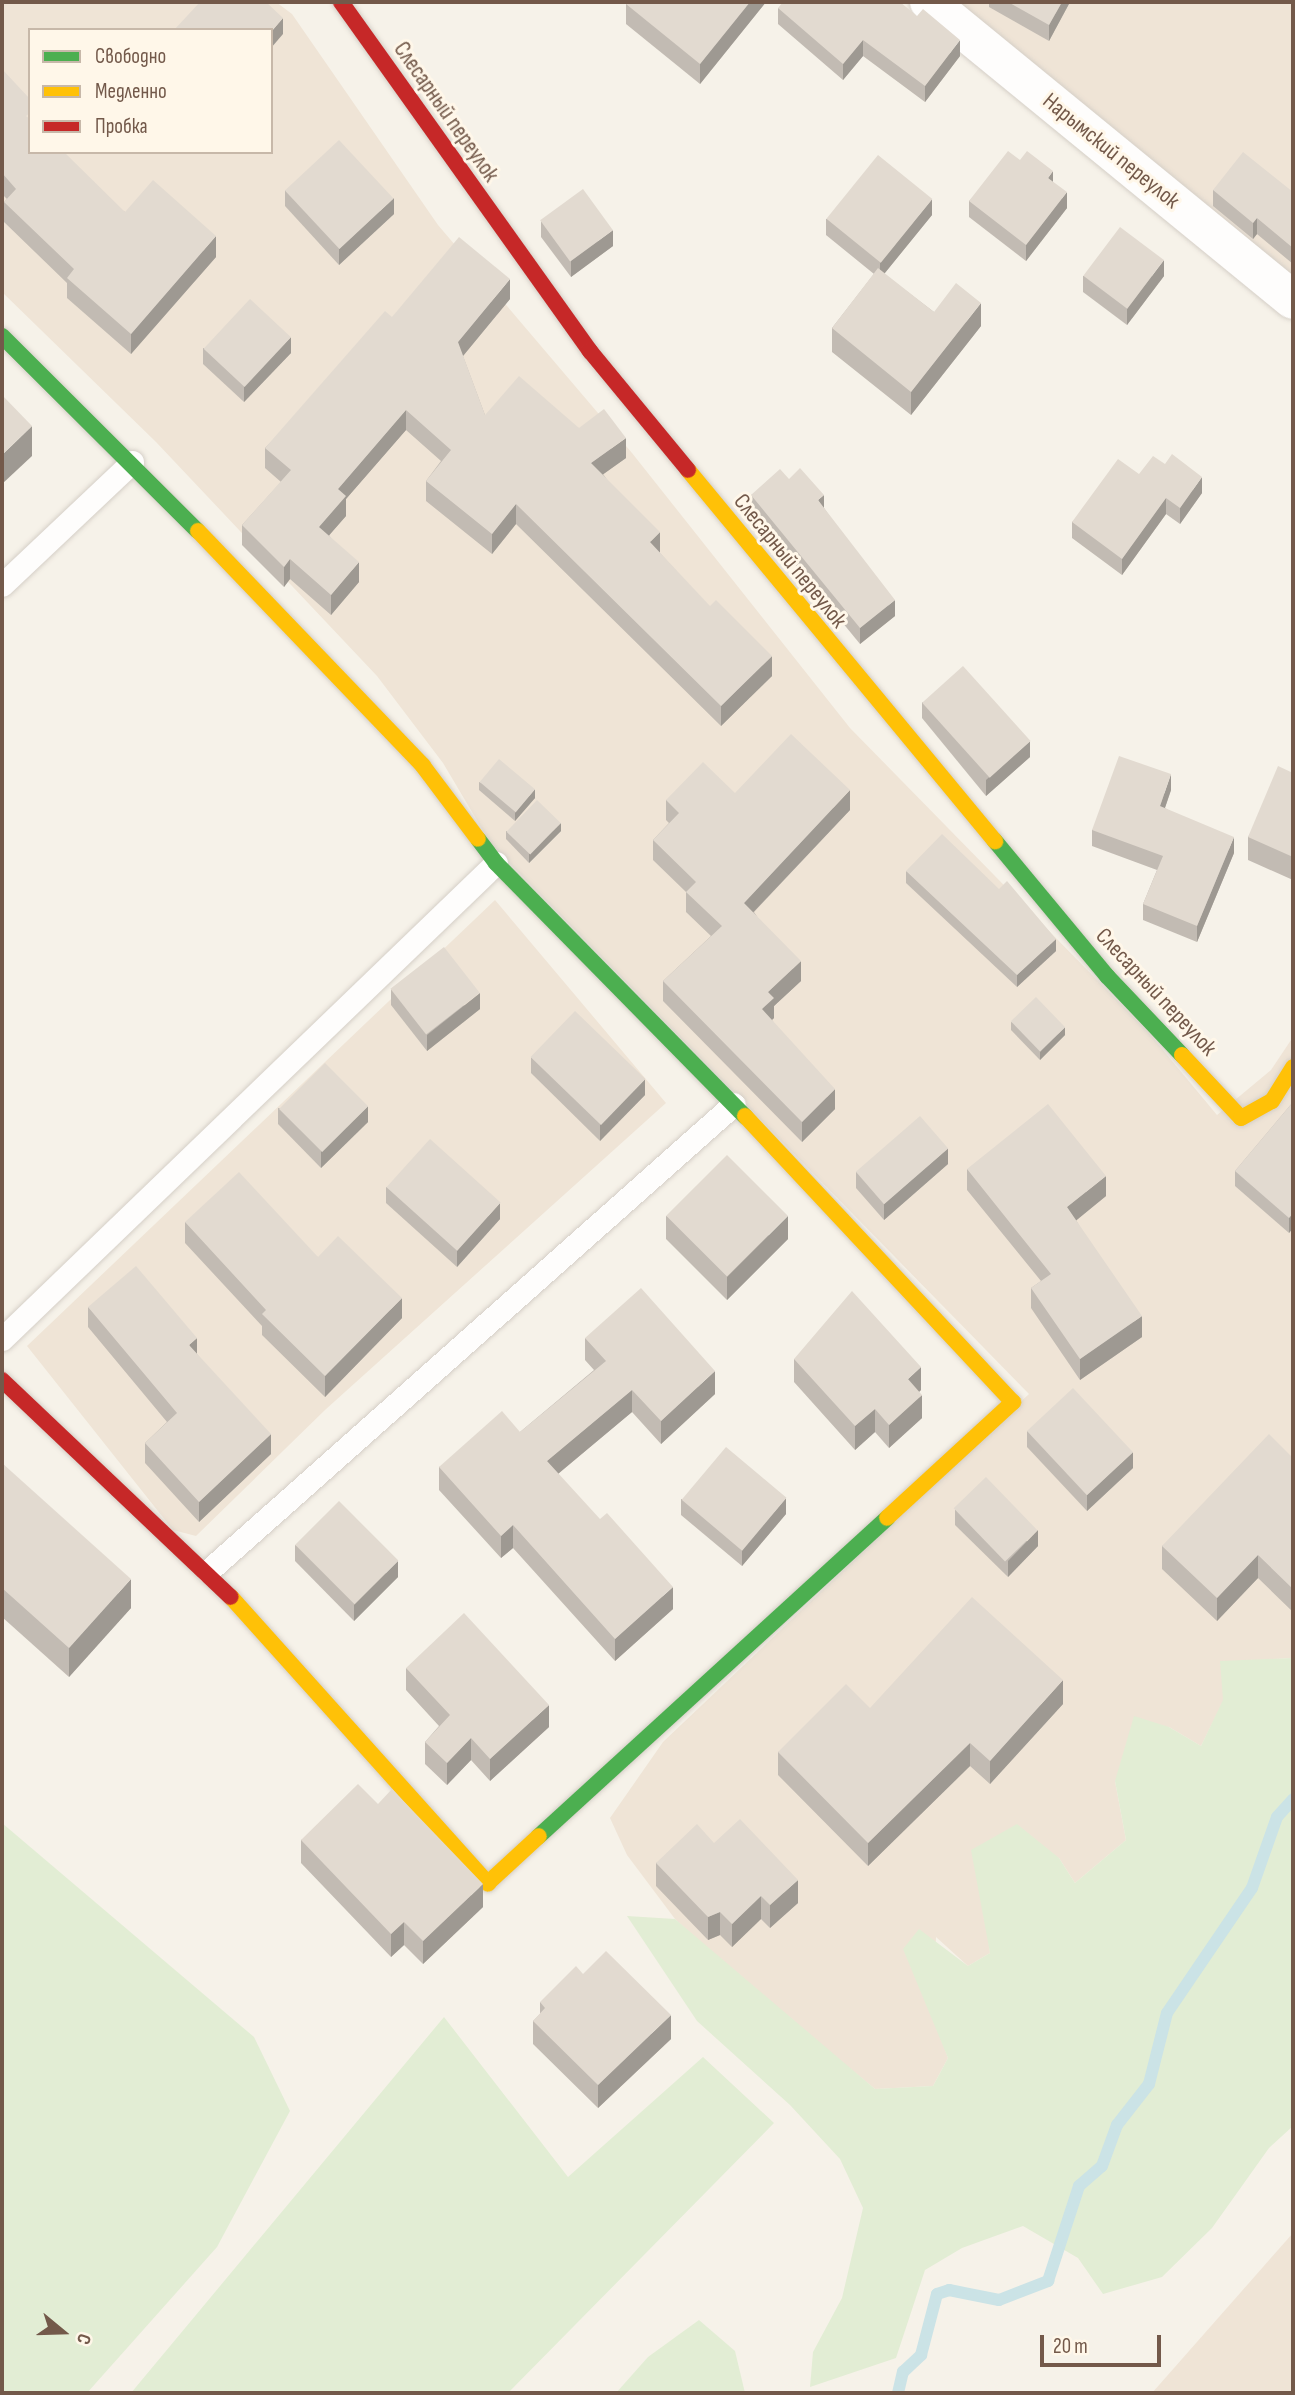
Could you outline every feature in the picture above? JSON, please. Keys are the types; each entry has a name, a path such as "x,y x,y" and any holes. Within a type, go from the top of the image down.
{"street":[{"name":"Слесарный переулок","path":"341,2 607,373 1107,976 1241,1118 1272,1101 1293,1068"},
{"name":"Нарымский переулок","path":"929,2 1293,300"},
{"path":"2,336 132,462 423,766 496,863 733,1104 1013,1402 488,1883 208,1571 2,1380"}],"lane":[{"path":"2,585 132,462"},
{"path":"2,1339 496,863"},
{"path":"208,1571 733,1104"}],"shaded area":[{"path":"2,2 276,2 292,14 438,225 632,453 850,728 1148,1032 1217,1115 1271,1070 1293,1037 1293,1658 1221,1662 1224,1700 1201,1746 1169,1727 1115,1781 1126,1840 1075,1883 1059,1858 985,1912 990,1953 968,1966 936,1937 933,2017 948,2058 933,2086 875,2089 728,1968 675,1919 627,1855 610,1818 663,1742 1029,1394 491,844 443,763 377,676 156,442 2,292"},
{"path":"926,2 1293,2 1293,306"},
{"path":"495,900 666,1103 325,1410 196,1536 173,1530 27,1346"},
{"path":"1293,2233 1293,2393 1152,2393"}],"green space":[{"path":"1293,1658 1293,2126 1269,2148 1212,2228 1162,2277 1103,2294 1078,2258 1023,2226 962,2248 925,2270 896,2358 810,2387 813,2352 842,2298 863,2208 840,2159 790,2105 697,2021 627,1916 675,1919 875,2089 933,2086 948,2058 903,1949 919,1929 968,1966 990,1953 971,1850 1017,1824 1059,1858 1075,1883 1126,1840 1115,1781 1134,1716 1169,1727 1201,1746 1223,1700 1220,1661"},
{"path":"2,1823 254,2037 290,2111 217,2247 87,2393 2,2393"},
{"path":"444,2017 568,2177 703,2057 774,2123 508,2393 131,2393"},
{"path":"699,2320 735,2351 745,2393 616,2393 648,2357"}],"building":[{"path":"200,2 266,2 283,18 273,30 176,28"},
{"path":"750,2 700,64 626,4"},
{"path":"783,2 900,2 917,16 923,9 960,40 925,86 863,40 843,64 778,8"},
{"path":"1008,2 1062,2 1049,25"},
{"path":"2,69 28,97 28,154 66,154 125,212 153,180 216,236 131,334 67,278 74,269 4,202 16,189 2,173"},
{"path":"339,140 394,199 339,249 285,190"},
{"path":"1008,151 1020,160 1027,151 1053,171 1048,178 1067,192 1026,245 969,201"},
{"path":"1243,152 1293,192 1293,248 1257,218 1253,223 1213,190"},
{"path":"878,155 932,199 881,263 826,219"},
{"path":"583,189 613,230 570,261 540,220"},
{"path":"1120,227 1164,260 1127,309 1083,276"},
{"path":"459,237 510,279 458,342 485,415 519,376 579,428 604,409 626,438 591,463 660,532 650,542 710,606 716,600 772,656 721,706 516,504 492,534 426,481 451,450 406,410 338,489 346,496 319,527 359,562 331,595 290,559 284,567 242,525 291,470 265,448 385,311 392,317"},
{"path":"878,268 934,312 956,283 981,303 911,392 832,328"},
{"path":"250,299 291,337 245,387 204,349"},
{"path":"2,395 32,426 2,455"},
{"path":"1172,454 1202,477 1180,508 1166,498 1122,559 1072,522 1118,459 1139,474 1153,456 1165,464"},
{"path":"800,468 824,495 818,500 895,600 860,628 751,495 780,469 789,479"},
{"path":"963,666 1031,741 990,778 922,703"},
{"path":"791,734 850,790 744,903 801,961 768,992 774,998 762,1009 835,1089 802,1122 663,981 722,926 686,892 696,882 653,840 679,813 666,800 703,762 735,793"},
{"path":"1119,756 1171,774 1160,806 1234,837 1197,926 1143,904 1163,856 1092,830"},
{"path":"499,759 535,789 516,812 480,782"},
{"path":"1278,766 1293,773 1293,857 1248,837"},
{"path":"537,800 561,823 530,855 506,832"},
{"path":"942,834 999,889 1007,881 1056,939 1017,975 906,871"},
{"path":"444,947 480,993 426,1035 390,989"},
{"path":"1036,997 1065,1027 1040,1052 1011,1021"},
{"path":"575,1011 645,1079 601,1125 531,1057"},
{"path":"325,1063 368,1106 322,1152 279,1109"},
{"path":"1293,1102 1293,1213 1289,1218 1235,1171"},
{"path":"1048,1104 1106,1176 1067,1207 1142,1316 1080,1359 1031,1288 1051,1274 967,1169"},
{"path":"920,1116 948,1148 884,1204 856,1172"},
{"path":"430,1139 501,1203 457,1251 387,1187"},
{"path":"727,1155 788,1216 727,1277 666,1216"},
{"path":"239,1172 318,1257 338,1236 402,1298 325,1376 262,1314 266,1310 185,1222"},
{"path":"136,1266 197,1338 189,1345 271,1434 199,1502 145,1443 177,1413 88,1307"},
{"path":"641,1288 715,1371 661,1421 632,1390 547,1461 600,1519 607,1513 673,1587 615,1639 513,1525 501,1536 439,1467 502,1411 520,1432 606,1361 585,1338"},
{"path":"852,1291 921,1367 908,1379 922,1395 889,1425 875,1409 855,1426 794,1359"},
{"path":"1073,1388 1133,1452 1087,1495 1027,1431"},
{"path":"1269,1434 1293,1458 1293,1589 1258,1555 1217,1598 1162,1546"},
{"path":"726,1447 787,1498 742,1551 682,1500"},
{"path":"2,1463 131,1579 69,1648 2,1588"},
{"path":"986,1477 1037,1530 1005,1561 954,1508"},
{"path":"339,1501 398,1560 355,1604 295,1545"},
{"path":"972,1597 1063,1680 990,1761 970,1743 868,1843 778,1752 846,1684 870,1708"},
{"path":"464,1613 549,1705 490,1759 471,1738 447,1763 425,1742 450,1715 406,1668"},
{"path":"358,1784 378,1804 392,1789 483,1884 423,1941 404,1922 391,1934 301,1840"},
{"path":"740,1819 798,1880 770,1905 761,1896 732,1924 720,1912 708,1917 656,1863 697,1824 714,1843"},
{"path":"606,1951 671,2015 598,2085 533,2021 545,2008 540,2002 576,1966 583,1974"}],"waterway":[{"path":"898,2393 903,2372 921,2355 937,2294 949,2290 999,2300 1048,2281 1079,2186 1102,2166 1117,2125 1149,2084 1167,2013 1252,1888 1277,1817 1293,1799"}],"traffic: fast":[{"path":"2,336 198,531"},
{"path":"478,839 496,863 745,1116"},
{"path":"995,841 1107,976 1182,1055"},
{"path":"539,1836 887,1518"}],"traffic: slow":[{"path":"688,470 995,841"},
{"path":"198,531 423,766 478,839"},
{"path":"1182,1055 1241,1118 1272,1101 1293,1067"},
{"path":"745,1116 1013,1402 887,1518"},
{"path":"231,1597 488,1883 539,1836"}],"traffic: jam":[{"path":"341,2 590,351 688,470"},
{"path":"2,1380 231,1597"}]}
